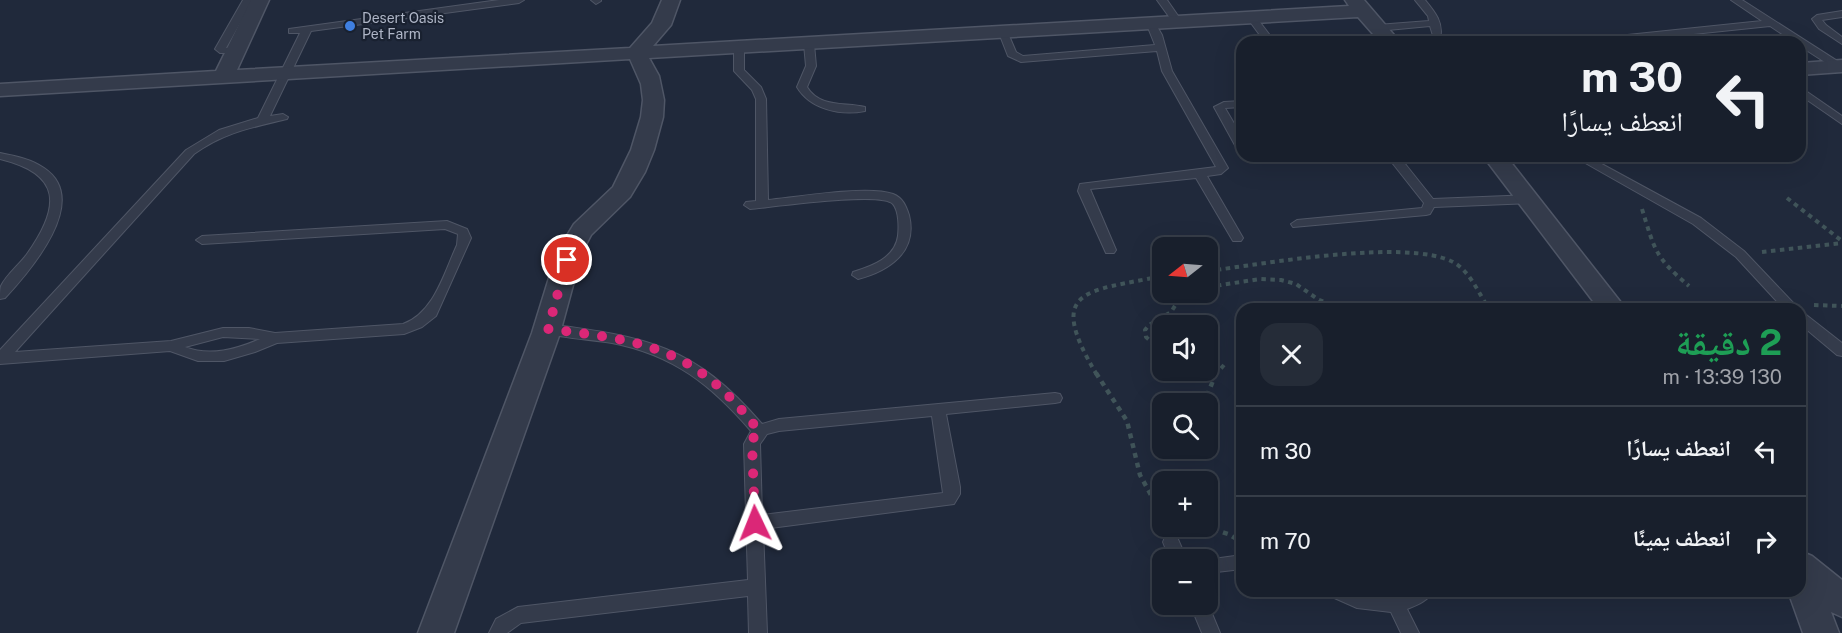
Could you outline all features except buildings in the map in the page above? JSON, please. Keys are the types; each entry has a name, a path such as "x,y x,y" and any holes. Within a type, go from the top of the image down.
{"street":[{"path":"223,78 260,0"},
{"path":"636,53 661,25 671,0"},
{"path":"0,90 1152,25 1253,18 1359,6 1384,35"},
{"path":"436,633 548,329 573,242 584,228 616,199 627,184 652,117 654,99 652,82 646,67 636,53"},
{"path":"1806,69 1840,66"},
{"path":"1499,162 1608,303"},
{"path":"1806,571 1842,601"},
{"path":"1806,593 1821,633"}],"lane":[{"path":"236,50 223,51 220,49 248,0"},
{"path":"292,31 519,0"},
{"path":"1162,0 1178,23"},
{"path":"1420,0 1436,23 1437,36"},
{"path":"1736,0 1791,36"},
{"path":"1842,14 1820,17 1817,20 1822,27 1842,41"},
{"path":"1253,18 1266,36"},
{"path":"1384,35 1436,23"},
{"path":"1646,36 1770,23"},
{"path":"1110,250 1084,191 1084,186 1221,171 1222,165 1167,71 1152,25"},
{"path":"262,120 307,29"},
{"path":"1004,33 1012,54 1021,59 1159,48"},
{"path":"809,44 811,66 802,87 805,94 824,105 861,110"},
{"path":"1806,45 1840,66"},
{"path":"739,48 739,71 757,89 761,99 756,204 867,194 890,197 899,202 903,217 904,240 901,249 885,266 858,275"},
{"path":"1806,94 1842,121"},
{"path":"1236,104 1219,107 1236,137"},
{"path":"0,358 190,152 222,132 262,120 283,117"},
{"path":"0,156 38,169 50,179 57,192 51,226 40,245 0,295"},
{"path":"1398,162 1430,203"},
{"path":"1591,162 1697,221 1740,254 1786,303"},
{"path":"1200,174 1237,238"},
{"path":"1430,203 1530,199"},
{"path":"1297,224 1420,213 1426,211 1430,203"},
{"path":"0,358 172,346 207,335 240,331 275,338 404,329 418,325 428,317 465,238 463,232 447,225 202,240"},
{"path":"1806,322 1842,351"},
{"path":"548,329 638,343 684,360 721,387 759,431"},
{"path":"172,346 190,354 216,357 256,347 275,338"},
{"path":"758,633 752,444 754,436 759,431 779,425 1055,398"},
{"path":"755,523 948,500 952,494 952,487 938,409"},
{"path":"1171,542 1174,549"},
{"path":"1218,565 1236,562"},
{"path":"498,633 502,625 518,615 757,587"},
{"path":"1350,597 1378,605 1396,604 1415,597"},
{"path":"1396,604 1410,633"},
{"path":"1204,615 1211,633"}],"path":[{"path":"1629,182 1645,216 1656,253 1675,275 1689,286"},
{"path":"1787,198 1842,242"},
{"path":"1740,254 1842,242"},
{"path":"1218,270 1366,254 1430,255 1454,263 1464,270 1485,303"},
{"path":"1152,278 1091,291 1074,307 1072,322 1077,338 1127,421 1138,476 1152,496"},
{"path":"1218,286 1262,280 1285,281 1297,284 1307,293 1328,303"},
{"path":"1166,315 1177,303"},
{"path":"1152,323 1145,330 1146,337 1152,342"},
{"path":"1208,393 1213,377 1224,365"},
{"path":"1218,531 1236,539"}],"place":[{"name":"Desert Oasis Pet Farm","path":"350,26"}],"route":[{"path":"567,260 548,329 592,334 638,343 684,360 721,387 759,431 754,436 752,444 755,523"}]}
